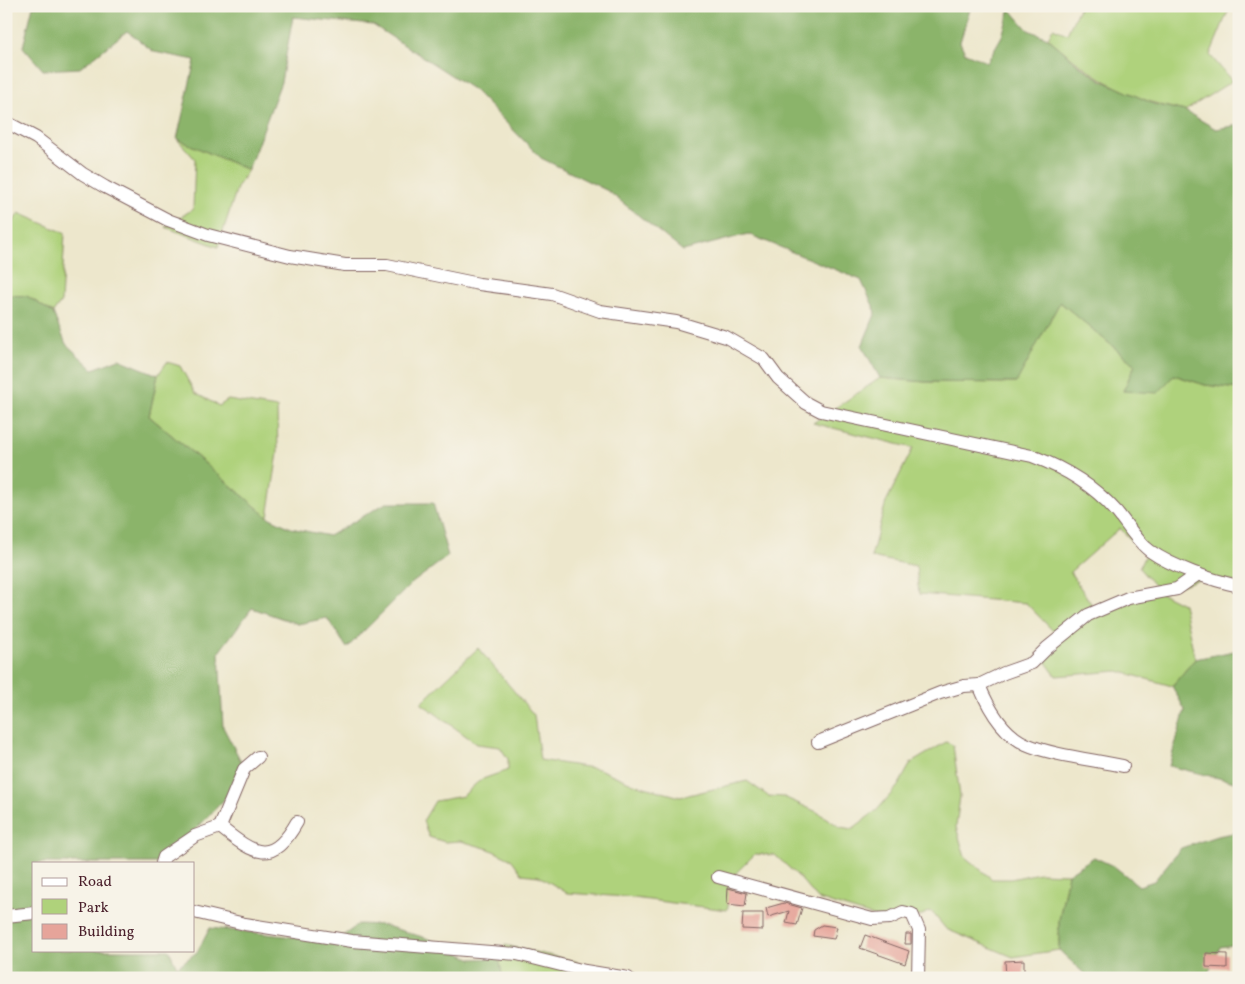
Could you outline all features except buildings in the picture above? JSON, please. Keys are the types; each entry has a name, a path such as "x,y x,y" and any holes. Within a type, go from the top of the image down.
{"street":[{"path":"6,122 36,138 83,174 105,187 168,220 208,235 290,256 345,264 387,265 480,284 552,294 600,311 676,322 726,337 764,359 778,378 799,397 821,411 1032,456 1059,466 1091,486 1114,508 1149,550 1198,574 1239,586"},
{"path":"818,742 940,693 964,686 979,686 1004,673 1032,663 1047,648 1088,616 1128,598 1177,589 1198,574"},
{"path":"979,686 993,712 1007,730 1025,744 1123,766"},
{"path":"162,862 164,857 196,836 220,827 244,769 258,757"},
{"path":"220,827 249,847 266,852 275,850 283,844 297,822"},
{"path":"718,877 872,918 890,918 903,912 912,914 919,930 918,978"},
{"path":"6,916 32,913"},
{"path":"198,913 245,924 352,941 517,954 585,971 628,978"}],"green space":[{"path":"33,6 971,6 960,42 965,53 987,62 1002,36 1010,9 1028,30 1048,38 1079,65 1103,81 1154,104 1185,111 1216,129 1239,125 1239,389 1205,385 1174,375 1158,393 1123,391 1135,365 1060,302 1016,383 925,382 880,378 862,346 876,312 861,280 748,234 683,251 608,191 541,158 474,90 373,25 293,17 281,82 248,170 177,139 195,60 154,52 127,31 80,68 43,70 23,47"},
{"path":"1080,6 1238,6 1229,9 1210,55 1232,81 1185,111 1145,100 1128,93 1095,75 1048,38 1053,28 1067,34"},
{"path":"177,139 248,170 237,188 218,247 165,227 193,209 195,159"},
{"path":"19,213 65,233 61,302 53,313 27,296 6,295 6,232"},
{"path":"6,295 27,296 53,313 66,344 93,369 119,359 158,375 149,416 268,517 291,528 329,536 386,503 433,503 448,556 411,584 347,648 327,618 298,624 252,608 219,652 223,727 243,765 236,787 165,862 32,862 32,952 170,952 177,967 197,952 210,928 285,936 332,944 359,924 383,925 429,939 472,959 499,958 503,978 6,978"},
{"path":"1060,302 1135,365 1123,391 1174,375 1205,385 1239,389 1239,583 1205,577 1161,593 1183,604 1195,659 1172,686 1118,671 1056,676 1042,657 1057,635 1026,603 919,594 916,566 871,557 886,502 913,448 813,423 880,378 925,382 1015,383","holes":["1120,528 1145,555 1139,568 1160,592 1098,614 1070,572"]},
{"path":"167,362 180,366 195,393 219,406 228,400 277,408 278,453 268,517 149,416 158,375"},
{"path":"478,648 534,715 540,760 599,769 634,784 680,797 747,781 768,796 784,797 817,812 840,827 852,829 877,810 898,786 911,763 946,742 953,745 960,796 956,827 965,857 992,879 1011,879 1039,873 1068,874 1059,920 1059,950 1013,957 946,929 931,911 913,919 888,921 818,899 797,875 775,855 755,854 736,873 727,910 626,897 567,893 539,876 522,874 512,860 489,849 461,841 445,842 429,837 423,821 435,801 463,796 480,780 508,770 508,759 500,747 477,744 421,703"},
{"path":"1239,650 1239,783 1169,766 1185,710 1172,686 1195,659"},
{"path":"1239,832 1239,944 1220,947 1206,978 1089,978 1059,950 1059,920 1068,874 1094,857 1115,867 1139,886 1154,881 1181,848 1217,836"},
{"path":"505,945 578,962 594,977 567,974 565,978 502,978 499,958"}]}
